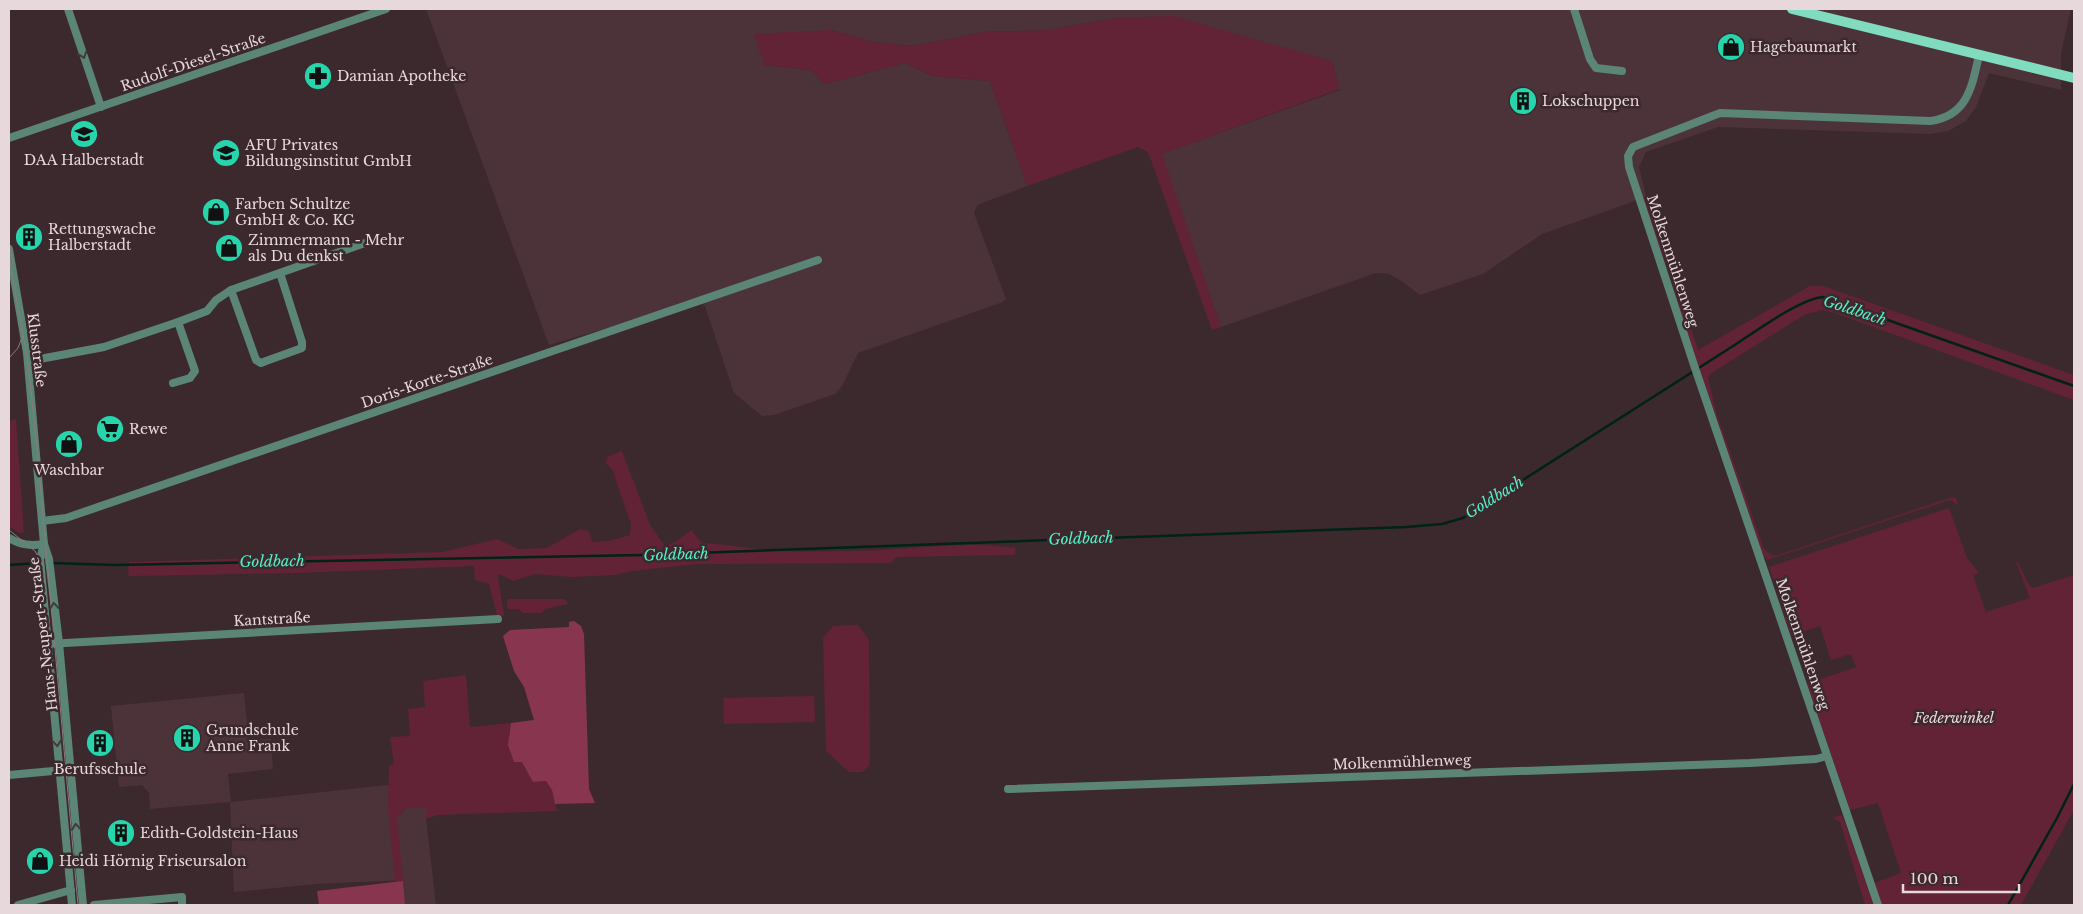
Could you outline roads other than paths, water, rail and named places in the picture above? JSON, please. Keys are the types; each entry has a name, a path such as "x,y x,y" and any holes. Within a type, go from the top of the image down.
{"main road":[{"path":"1792,9 2074,78"}],"street":[{"path":"68,9 101,106"},
{"name":"Rudolf-Diesel-Straße","path":"9,138 386,9"},
{"path":"1574,9 1590,59 1596,68 1622,71"},
{"name":"Molkenmühlenweg","path":"1878,905 1697,374 1629,167 1628,156 1634,147 1720,114 1941,120 1955,112 1966,100 1979,55"},
{"path":"28,363 104,347 178,322 207,311 216,300 231,290 365,243"},
{"name":"Klusstraße","path":"9,249 28,363 44,544"},
{"name":"Doris-Korte-Straße","path":"42,521 66,518 818,260"},
{"path":"231,290 256,360 261,363 302,348 302,342 280,274"},
{"path":"173,383 190,378 195,371 178,322"},
{"path":"9,538 20,544 30,546 44,544"},
{"name":"Hans-Neupert-Straße","path":"44,544 49,559 59,643 83,905"},
{"name":"Hans-Neupert-Straße","path":"44,544 40,560 72,905"},
{"name":"Kantstraße","path":"47,644 498,619"},
{"name":"Molkenmühlenweg","path":"1008,789 1750,763 1816,759 1827,756"},
{"path":"9,775 71,770"},
{"path":"18,905 71,890"},
{"path":"94,905 182,901"}],"waterway":[{"name":"Goldbach","path":"50,563 115,565 642,555 1406,527 1442,524 1463,518 1789,310 1813,299 1823,297 2074,386"},
{"name":"Goldbach","path":"9,565 40,563"},
{"path":"2008,905 2074,784"}],"tram line":[{"path":"9,241 13,264"},
{"path":"9,257 28,363 36,437 78,905"},
{"path":"9,358 18,348 23,335"},
{"path":"9,530 35,551 44,567"}],"place":[{"name":"Hagebaumarkt","path":"1731,47"},
{"name":"Damian Apotheke","path":"318,76"},
{"name":"Lokschuppen","path":"1523,101"},
{"name":"DAA Halberstadt","path":"84,134"},
{"name":"AFU Privates Bildungsinstitut GmbH","path":"226,153"},
{"name":"Farben Schultze GmbH & Co. KG","path":"216,212"},
{"name":"Rettungswache Halberstadt","path":"29,237"},
{"name":"Zimmermann - Mehr als Du denkst","path":"229,248"},
{"name":"Rewe","path":"110,429"},
{"name":"Waschbar","path":"69,444"},
{"name":"Grundschule Anne Frank","path":"187,738"},
{"name":"Berufsschule","path":"100,743"},
{"name":"Edith-Goldstein-Haus","path":"121,833"},
{"name":"Heidi Hörnig Friseursalon","path":"40,861"}],"park label":[{"name":"Federwinkel","path":"1954,718"}]}
